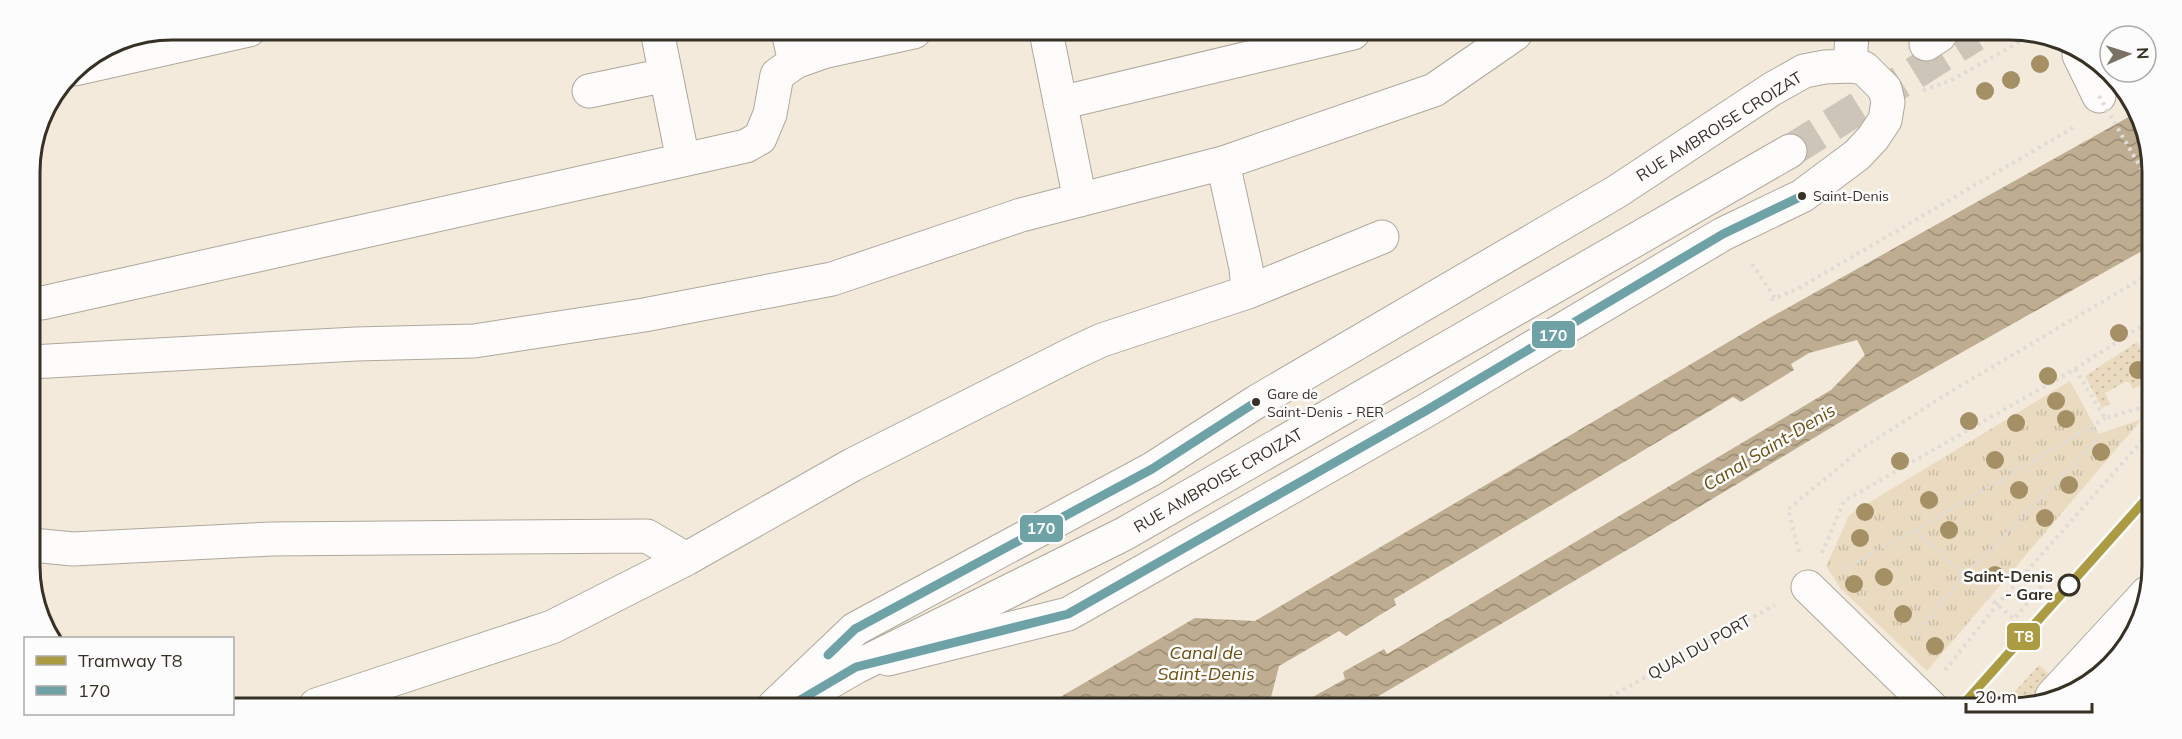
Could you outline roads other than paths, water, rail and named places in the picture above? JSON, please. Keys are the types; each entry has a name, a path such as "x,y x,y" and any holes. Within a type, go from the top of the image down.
{"main road":[{"path":"98,64 204,40"},
{"path":"659,40 683,160"},
{"path":"41,303 746,146 760,138 770,114 777,75 792,47 823,52 878,40"},
{"path":"1048,40 1080,200"},
{"path":"1060,103 1324,40"},
{"path":"41,361 356,344 474,341 633,317 832,279 1021,215 1223,163 1434,90 1506,40"},
{"name":"RUE AMBROISE CROIZAT","path":"782,698 855,629 1152,469 1256,402 1617,192 1772,89 1804,71 1825,67 1851,50 1864,68 1885,88 1888,102 1885,120 1873,138 1857,155 1802,196 1723,234 1427,410 1068,614 856,666"},
{"path":"2082,62 2101,107"},
{"path":"589,91 666,75"},
{"name":"RUE AMBROISE CROIZAT","path":"802,698 856,666 1124,534 1791,151"},
{"path":"1223,163 1246,268 1248,292"},
{"path":"337,698 552,627 686,559 852,465 1074,353 1102,340 1248,292 1382,237"},
{"path":"40,546 73,549 271,539 647,536 686,559"},
{"path":"1808,587 1888,666 1916,698"},
{"path":"2059,688 2135,606"}],"water":[{"path":"2129,117 2139,146 2142,172 2142,251 1872,403 1375,698 1311,698 1345,679 1343,672 1384,649 1387,654 1831,390 1865,355 1857,340 1809,353 1791,364 1794,370 1741,402 1733,397 1394,599 1396,605 1346,636 1339,631 1279,666 1271,697 1276,698 1059,698 1195,618 1255,621 1764,321"}],"tunnel":[{"path":"1790,151 1967,40"}],"tram line":[{"name":"T8","path":"1969,698 2142,504"}],"place":[{"name":"Saint-Denis","path":"1802,196"},
{"name":"Gare de Saint-Denis - RER","path":"1256,402"},
{"name":"Saint-Denis - Gare","path":"2069,585"}],"water label":[{"name":"Canal Saint-Denis","path":"1769,447"},
{"name":"Canal de Saint-Denis","path":"1206,662"}]}
